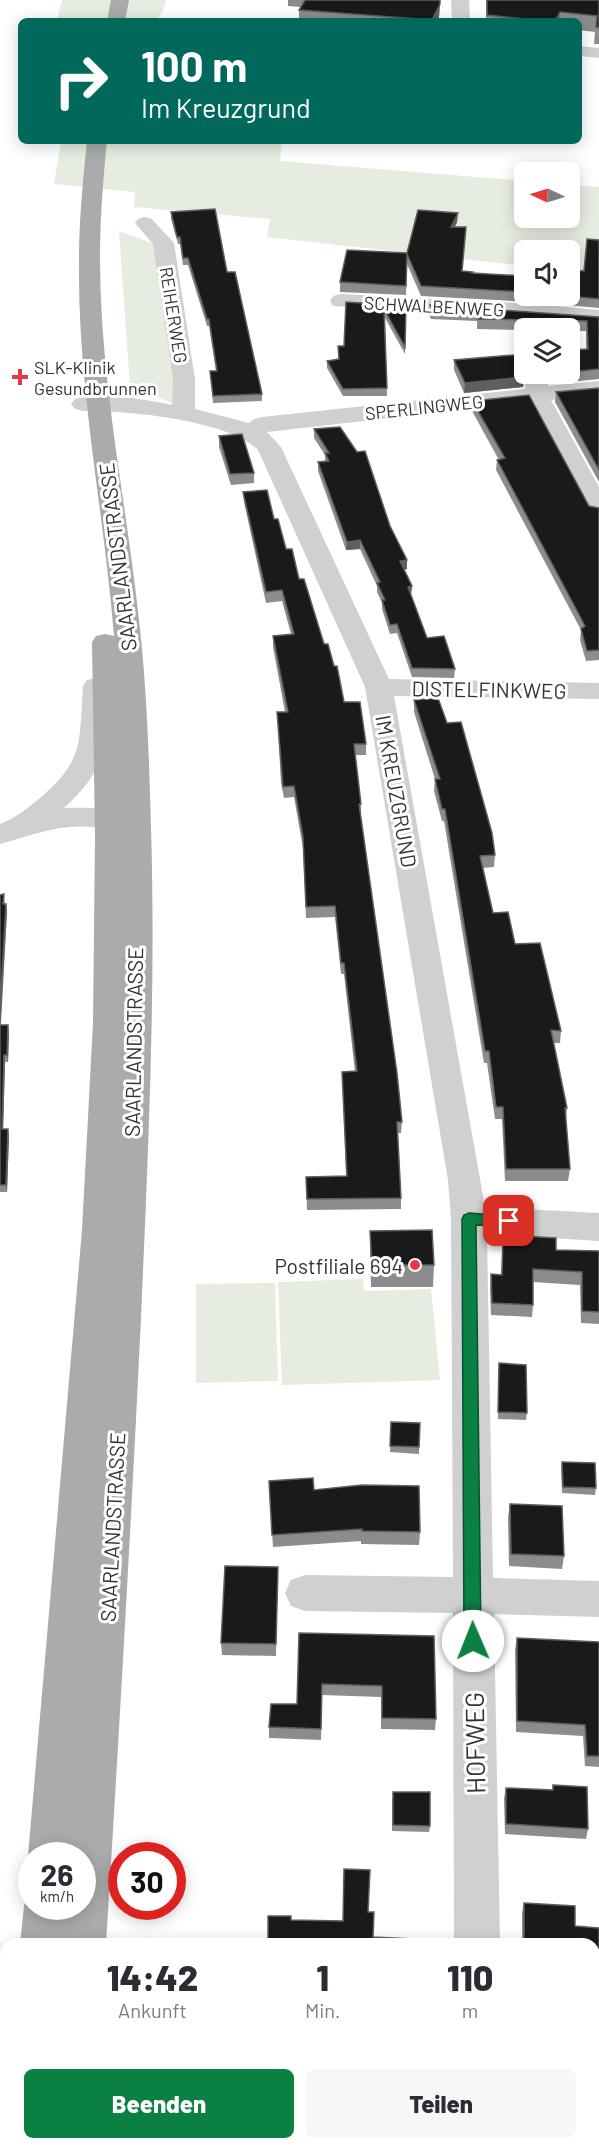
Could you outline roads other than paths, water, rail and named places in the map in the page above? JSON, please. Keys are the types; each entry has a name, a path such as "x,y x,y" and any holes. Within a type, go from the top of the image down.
{"main road":[{"path":"117,18 120,0"},
{"name":"SAARLANDSTRASSE","path":"51,1842 100,1230 119,829 126,618 91,404 75,342 72,197 78,144"},
{"name":"SAARLANDSTRASSE","path":"83,1938 112,1540 128,1230 135,1019 119,829 91,404 89,215 97,144"},
{"path":"43,1938 45,1920"}],"street":[{"path":"460,0 461,18"},
{"path":"582,51 599,53"},
{"name":"REIHERWEG","path":"145,223 163,243 184,379 183,415"},
{"name":"SCHWALBENWEG","path":"341,301 514,318"},
{"name":"SCHWALBENWEG","path":"577,318 599,317"},
{"path":"536,384 599,510"},
{"name":"SPERLINGWEG","path":"253,433 262,424 536,384 599,388"},
{"path":"91,404 183,415 253,433"},
{"name":"IM KREUZGRUND","path":"253,433 269,447 277,462 379,687 465,1180 469,1219"},
{"path":"8,833 62,794 87,763 93,738 97,685 107,659"},
{"name":"DISTELFINKWEG","path":"379,687 599,691"},
{"path":"8,833 119,829"},
{"path":"469,1219 599,1227"},
{"name":"HOFWEG","path":"469,1219 477,1938"},
{"path":"305,1593 599,1599"}],"place":[{"name":"SLK-Klinik Gesundbrunnen","path":"20,377"},
{"name":"Postfiliale 694","path":"415,1265"}]}
